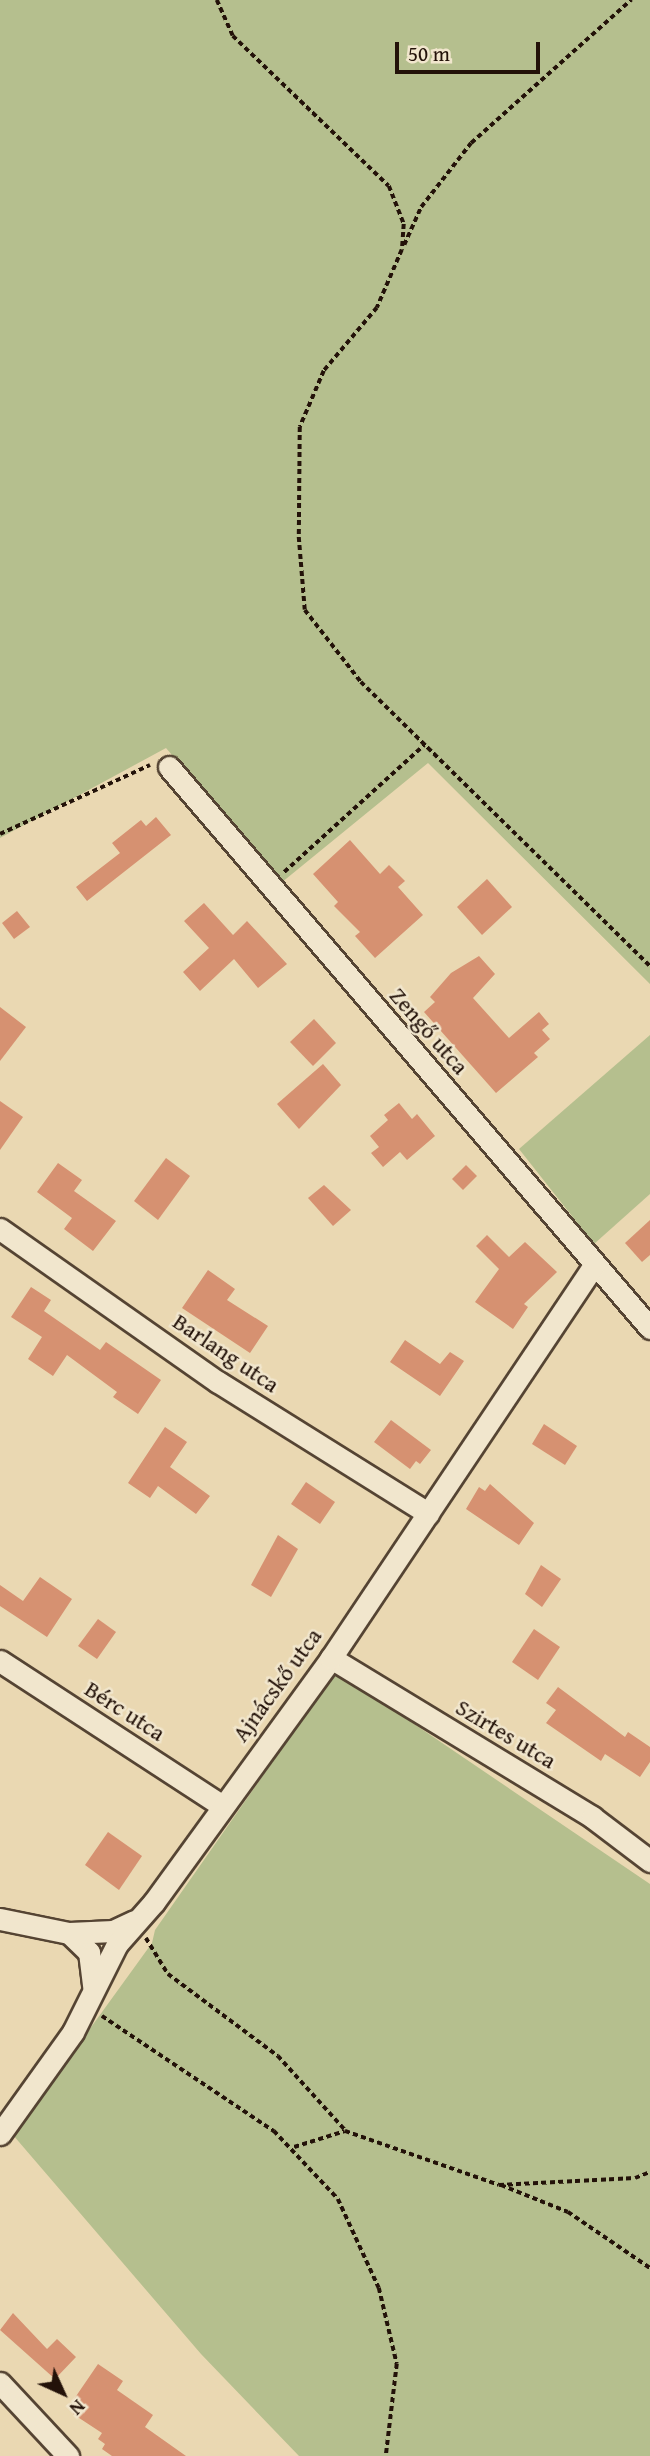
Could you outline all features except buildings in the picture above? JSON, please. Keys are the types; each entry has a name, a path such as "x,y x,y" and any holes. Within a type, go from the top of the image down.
{"street":[{"name":"Zengő utca","path":"169,767 650,1328"},
{"name":"Barlang utca","path":"0,1229 218,1382 428,1513"},
{"name":"Ajnácskő utca","path":"0,2134 67,2040 117,1944 154,1902 221,1805 331,1658 594,1265"},
{"name":"Szirtes utca","path":"331,1658 593,1817 650,1861"},
{"name":"Bérc utca","path":"0,1661 221,1805"},
{"path":"0,1919 69,1933 113,1931 136,1921"},
{"path":"69,1933 89,1952 94,1970 89,1997"},
{"path":"0,2384 68,2456"}],"path":[{"path":"217,0 233,36 389,186 404,224 402,250"},
{"path":"631,0 471,142 421,207 377,308 324,370 300,427 299,537 306,610 361,682 650,966"},
{"path":"269,885 424,745"},
{"path":"0,834 149,765 169,767"},
{"path":"136,1921 167,1974 278,2056 345,2131 568,2212 650,2269"},
{"path":"89,1997 294,2147 338,2199 379,2288 397,2364 386,2456"},
{"path":"294,2147 345,2131"},
{"path":"499,2185 635,2178 650,2172"}],"green space":[{"path":"0,0 650,0 650,984 428,763 281,883 166,748 0,838"},
{"path":"650,1035 650,1194 594,1244 519,1149"},
{"path":"336,1671 650,1884 650,2456 299,2456 201,2354 13,2135 152,1943 155,1930"}]}
